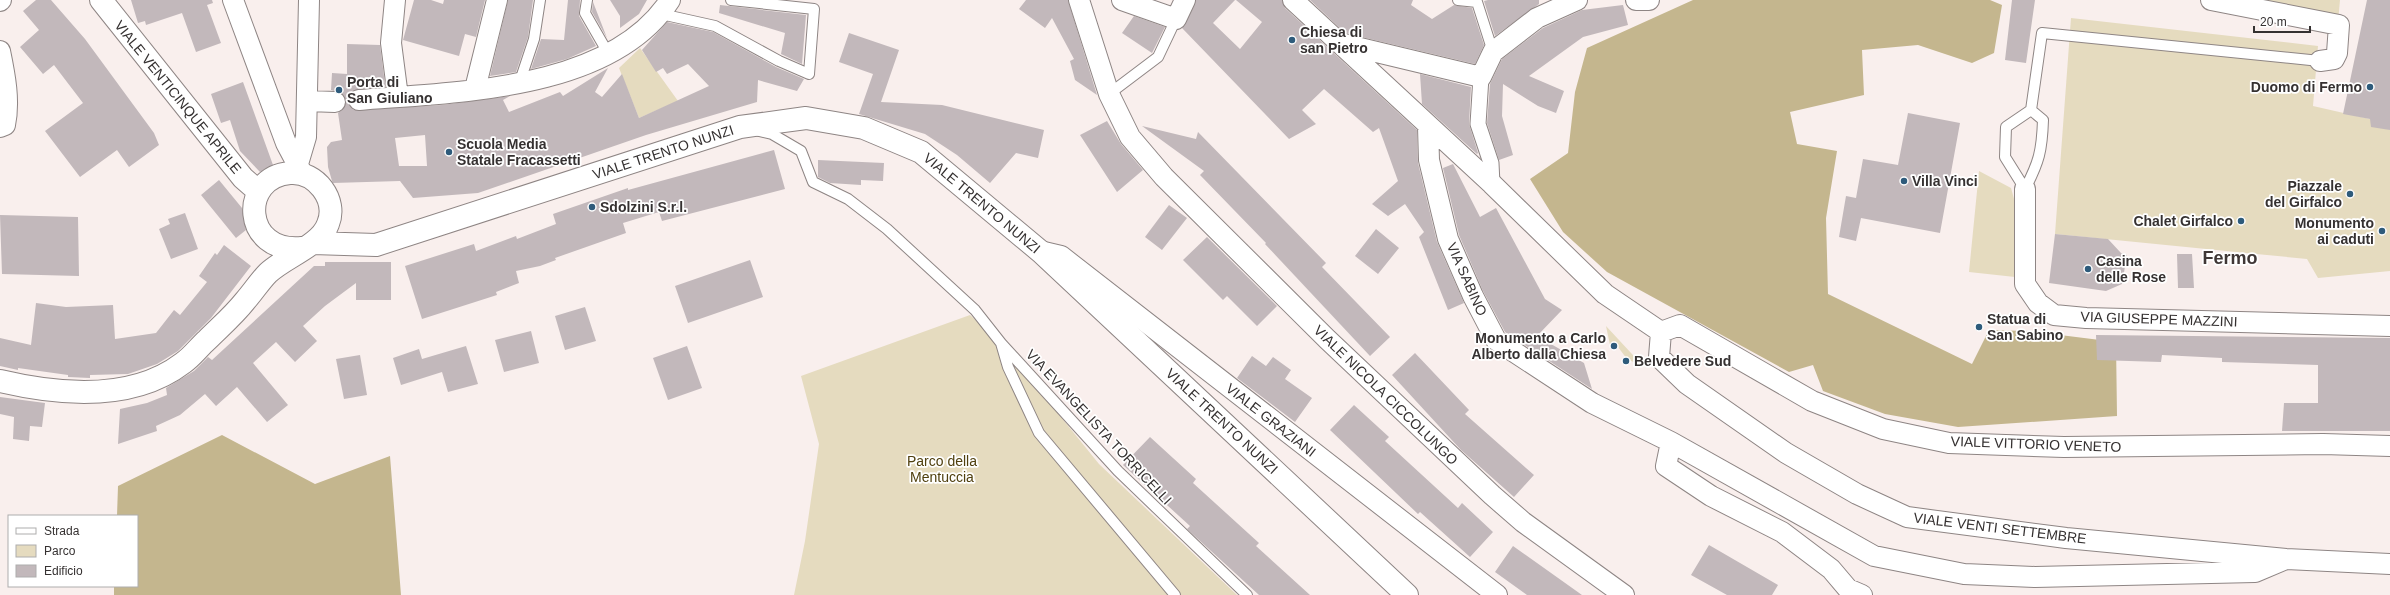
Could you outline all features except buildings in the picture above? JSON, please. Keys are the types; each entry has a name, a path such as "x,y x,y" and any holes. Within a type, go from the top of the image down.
{"main road":[{"name":"VIALE VENTICINQUE APRILE","path":"100,0 243,178 259,192"},
{"name":"VIALE TRENTO NUNZI","path":"308,246 376,245 740,127 806,118 864,128 921,152 1041,252 1407,595"},
{"path":"0,381 21,386 107,392 149,383 184,363 244,303 268,273 308,246 323,235 329,224 331,212 329,200 323,189 301,169 278,176 267,182 259,192 255,204 254,217 259,229 267,239 284,248 308,246"},
{"path":"329,224 376,245"},
{"path":"267,239 268,273"}],"street":[{"path":"233,0 286,143 301,169"},
{"path":"301,169 306,137 308,101 309,0"},
{"path":"394,0 391,43 398,97"},
{"path":"475,89 497,0"},
{"name":"VIALE NICOLA CICCOLUNGO","path":"1079,0 1109,94 1130,137 1164,178 1327,339 1492,495 1523,522 1624,595"},
{"path":"1122,0 1176,19 1185,0"},
{"path":"1293,0 1336,42 1492,184 1605,294 1661,332"},
{"path":"1636,0 1650,0"},
{"path":"2211,0 2339,25 2337,53 2334,59 2320,61"},
{"path":"1492,184 1491,163 1478,124 1481,77 1493,52 1537,18 1571,1"},
{"path":"359,100 519,84 573,69 593,62 627,42 665,7"},
{"path":"1336,42 1481,77"},
{"path":"0,50 6,86 7,116 5,125 0,127"},
{"path":"308,101 335,102"},
{"name":"VIA SABINO","path":"1428,126 1429,160 1448,239 1473,296 1496,340 1592,403 1671,442 1874,556 1964,574 2035,576 2255,572 2286,559"},
{"name":"VIA GIUSEPPE MAZZINI","path":"2025,189 2025,284 2038,303 2054,314 2086,318 2390,326"},
{"name":"VIALE GRAZIANI","path":"1041,252 1061,256 1497,595"},
{"name":"VIALE VITTORIO VENETO","path":"1661,332 1680,326 1812,401 1883,429 1949,443 2064,447 2323,444 2390,446"},
{"name":"VIALE VENTI SETTEMBRE","path":"1661,332 1659,357 1687,384 1786,453 1857,494 1907,516 2066,538 2286,559 2390,564"},
{"path":"1671,442 1666,466 1711,496 1782,532 1831,569 1848,589 1862,595"}],"lane":[{"path":"519,84 534,39 540,0"},
{"path":"587,0 585,13 608,53"},
{"path":"665,7 715,26 779,61 808,74 814,9 731,0"},
{"path":"1461,0 1478,2 1493,52"},
{"path":"1109,94 1158,57 1176,19"},
{"path":"2025,189 2004,157 2006,127 2031,110 2042,33 2320,61"},
{"name":"VIA GIUSEPPE MAZZINI","path":"2025,189 2037,166 2042,150 2043,120 2031,110"},
{"name":"VIA EVANGELISTA TORRICELLI","path":"740,127 772,134 802,151 813,182 848,199 887,228 975,310 1001,343 1118,471 1247,595"},
{"name":"VIA EVANGELISTA TORRICELLI","path":"1001,343 1008,367 1039,433 1175,595"}],"green space":[{"path":"2224,0 2340,0 2338,22"},
{"path":"2071,18 2318,46 2313,106 2370,119 2390,130 2390,271 2318,278 2307,259 2055,234"},
{"path":"640,48 678,101 639,118 619,68"},
{"path":"1979,171 2011,188 2016,206 2015,277 1969,272"},
{"name":"Parco della Mentuccia","path":"970,315 1001,343 1099,464 1237,595 794,595 805,541 819,444 801,376"},
{"path":"1606,326 1644,367 1627,359 1615,343 1610,345"}],"shaded area":[{"path":"1693,0 1990,0 2002,5 1994,53 1972,63 1918,45 1862,50 1864,95 1790,112 1797,144 1837,151 1826,218 1828,294 1972,364 1989,330 2027,331 2116,342 2117,416 1958,427 1885,414 1823,391 1813,365 1789,372 1607,272 1563,232 1530,179 1568,153 1575,92 1587,48"},
{"path":"222,435 315,484 390,456 401,595 114,595 114,587 138,587 138,515 117,515 118,486"}],"place":[{"name":"Chiesa di san Pietro","path":"1292,40"},
{"name":"Duomo di Fermo","path":"2370,87"},
{"name":"Porta di San Giuliano","path":"339,90"},
{"name":"Scuola Media Statale Fracassetti","path":"449,152"},
{"name":"Villa Vinci","path":"1904,181"},
{"name":"Piazzale del Girfalco","path":"2350,194"},
{"name":"Sdolzini S.r.l.","path":"592,207"},
{"name":"Chalet Girfalco","path":"2241,221"},
{"name":"Monumento ai caduti","path":"2382,231"},
{"name":"Casina delle Rose","path":"2088,269"},
{"name":"Statua di San Sabino","path":"1979,327"},
{"name":"Monumento a Carlo Alberto dalla Chiesa","path":"1614,346"},
{"name":"Belvedere Sud","path":"1626,361"}],"district":[{"name":"Fermo","path":"2230,258"}]}
